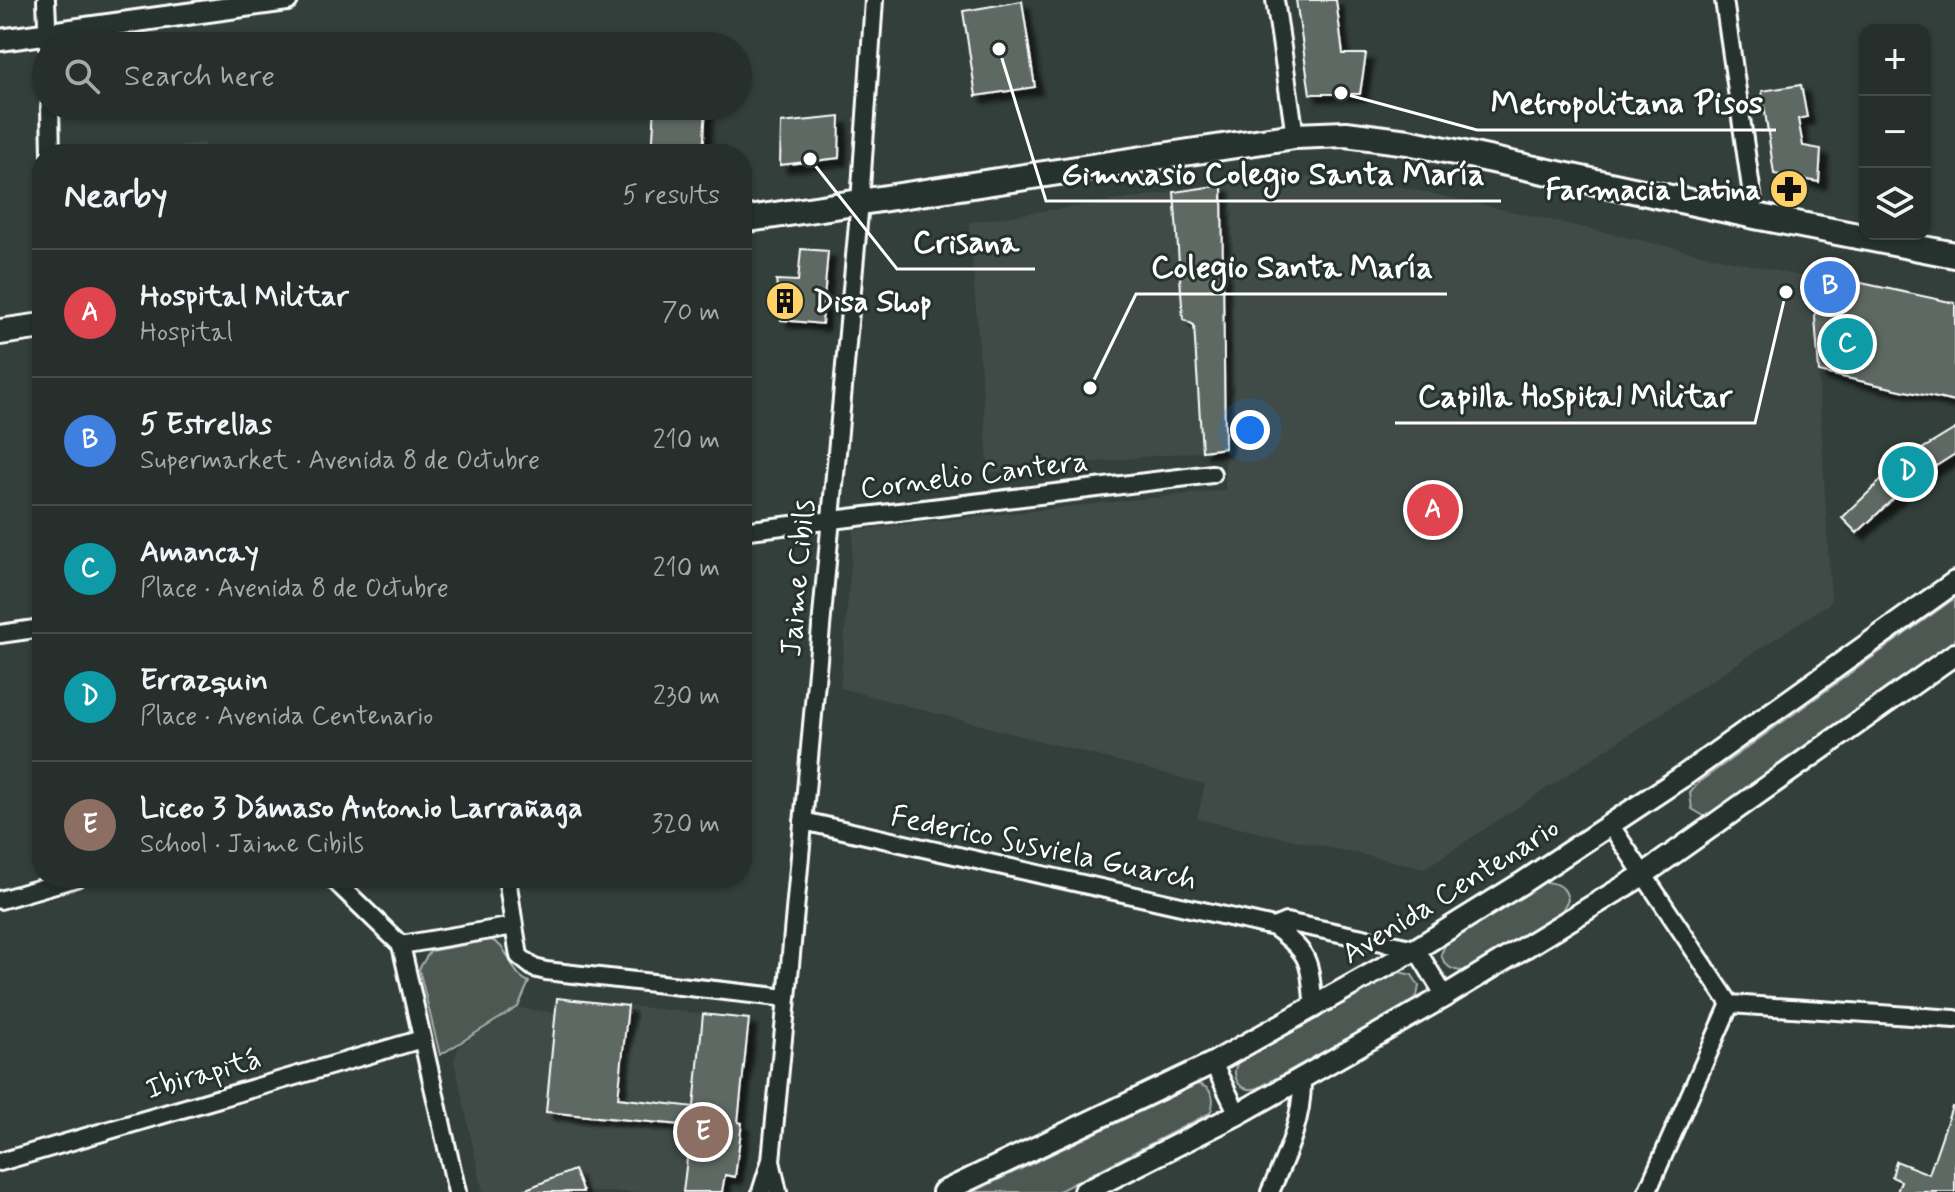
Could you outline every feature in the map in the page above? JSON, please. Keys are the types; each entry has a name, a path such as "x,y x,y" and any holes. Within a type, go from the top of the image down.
{"main road":[{"path":"752,218 1295,136 1346,134 1408,142 1955,255"},
{"path":"0,332 32,327"}],"street":[{"path":"46,0 48,32"},
{"path":"96,32 287,0"},
{"name":"Jaime Cibils","path":"761,1192 771,1160 787,998 860,202 874,0"},
{"path":"1275,0 1295,136"},
{"path":"1724,0 1755,216"},
{"path":"0,40 32,40"},
{"path":"50,120 51,144"},
{"name":"Cornelio Cantera","path":"752,530 1212,474"},
{"name":"Avenida Centenario","path":"943,1192 1213,1063 1416,949 1611,826 1955,582"},
{"path":"0,634 32,629"},
{"path":"1084,1192 1302,1078 1445,996 1643,875 1955,654"},
{"name":"Federico Susviela Guarch","path":"803,821 1274,927 1286,922 1416,949"},
{"path":"1611,826 1730,1004"},
{"path":"0,900 41,888"},
{"path":"342,888 401,945 457,1192"},
{"path":"508,888 519,956 534,968 787,998"},
{"path":"401,945 514,926"},
{"path":"1274,927 1298,947 1309,963 1314,1009"},
{"path":"1416,949 1445,996"},
{"path":"1730,1004 1955,1019"},
{"path":"1647,1192 1730,1004"},
{"name":"Ibirapitá","path":"0,1162 422,1039"},
{"path":"1213,1063 1238,1114"},
{"path":"1270,1192 1295,1134 1302,1098 1302,1078"},
{"name":"Jaime Cibils","path":"771,1160 778,1192"}],"shaded area":[{"path":"1281,175 1371,180 1822,281 1815,317 1831,602 1425,868 1197,819 1205,784 840,688 854,530 1225,490 1222,185"},
{"path":"1174,192 1183,318 1194,325 1202,451 989,473 969,222"},
{"path":"1955,598 1955,643 1711,815 1704,816 1692,809 1690,793 1699,782"},
{"path":"1545,882 1557,884 1565,891 1568,900 1561,912 1464,971 1446,965 1441,954 1447,941"},
{"path":"491,940 503,949 517,973 529,982 518,1007 440,1055 419,969 430,951"},
{"path":"1399,972 1412,975 1419,986 1417,996 1411,1003 1258,1088 1245,1088 1237,1082 1235,1071 1240,1059"},
{"path":"557,998 749,1019 735,1177 725,1176 722,1192 483,1192 454,1060 459,1046 519,1008 555,1013"},
{"path":"1197,1084 1207,1088 1212,1095 1210,1113 1061,1190 973,1192"}],"building":[{"path":"1296,0 1336,0 1343,54 1366,54 1360,94 1310,94"},
{"path":"1022,1 1035,87 976,96 963,11"},
{"path":"1801,85 1807,117 1798,119 1803,146 1821,149 1819,182 1774,174 1762,91"},
{"path":"840,117 839,158 780,165 781,123"},
{"path":"654,120 705,120 704,144 653,144"},
{"path":"1222,185 1225,448 1202,451 1194,325 1183,319 1174,192"},
{"path":"801,249 828,251 822,324 781,320 776,280 798,281"},
{"path":"1824,275 1955,303 1955,402 1819,372 1815,317"},
{"path":"1955,429 1955,454 1911,482 1857,533 1842,518 1899,463"},
{"path":"557,998 628,1006 618,1098 694,1107 703,1014 749,1019 735,1177 725,1175 722,1192 683,1192 691,1126 546,1112"},
{"path":"1952,1107 1955,1108 1955,1192 1897,1192 1901,1181 1892,1177 1896,1161 1929,1174"},
{"path":"574,1170 583,1192 521,1192 521,1191"}],"place":[{"name":"Gimnasio Colegio Santa María","path":"999,49"},
{"name":"Metropolitana Pisos","path":"1341,93"},
{"name":"Crisana","path":"810,159"},
{"name":"Farmacia Latina","path":"1789,189"},
{"name":"5 Estrellas","path":"1830,287"},
{"name":"Capilla Hospital Militar","path":"1786,292"},
{"name":"Disa Shop","path":"785,301"},
{"name":"Amancay","path":"1847,344"},
{"name":"Colegio Santa María","path":"1090,388"},
{"name":"Errazquin","path":"1908,472"},
{"name":"Hospital Militar","path":"1433,510"},
{"name":"Liceo 3 Dámaso Antonio Larrañaga","path":"703,1132"}]}
